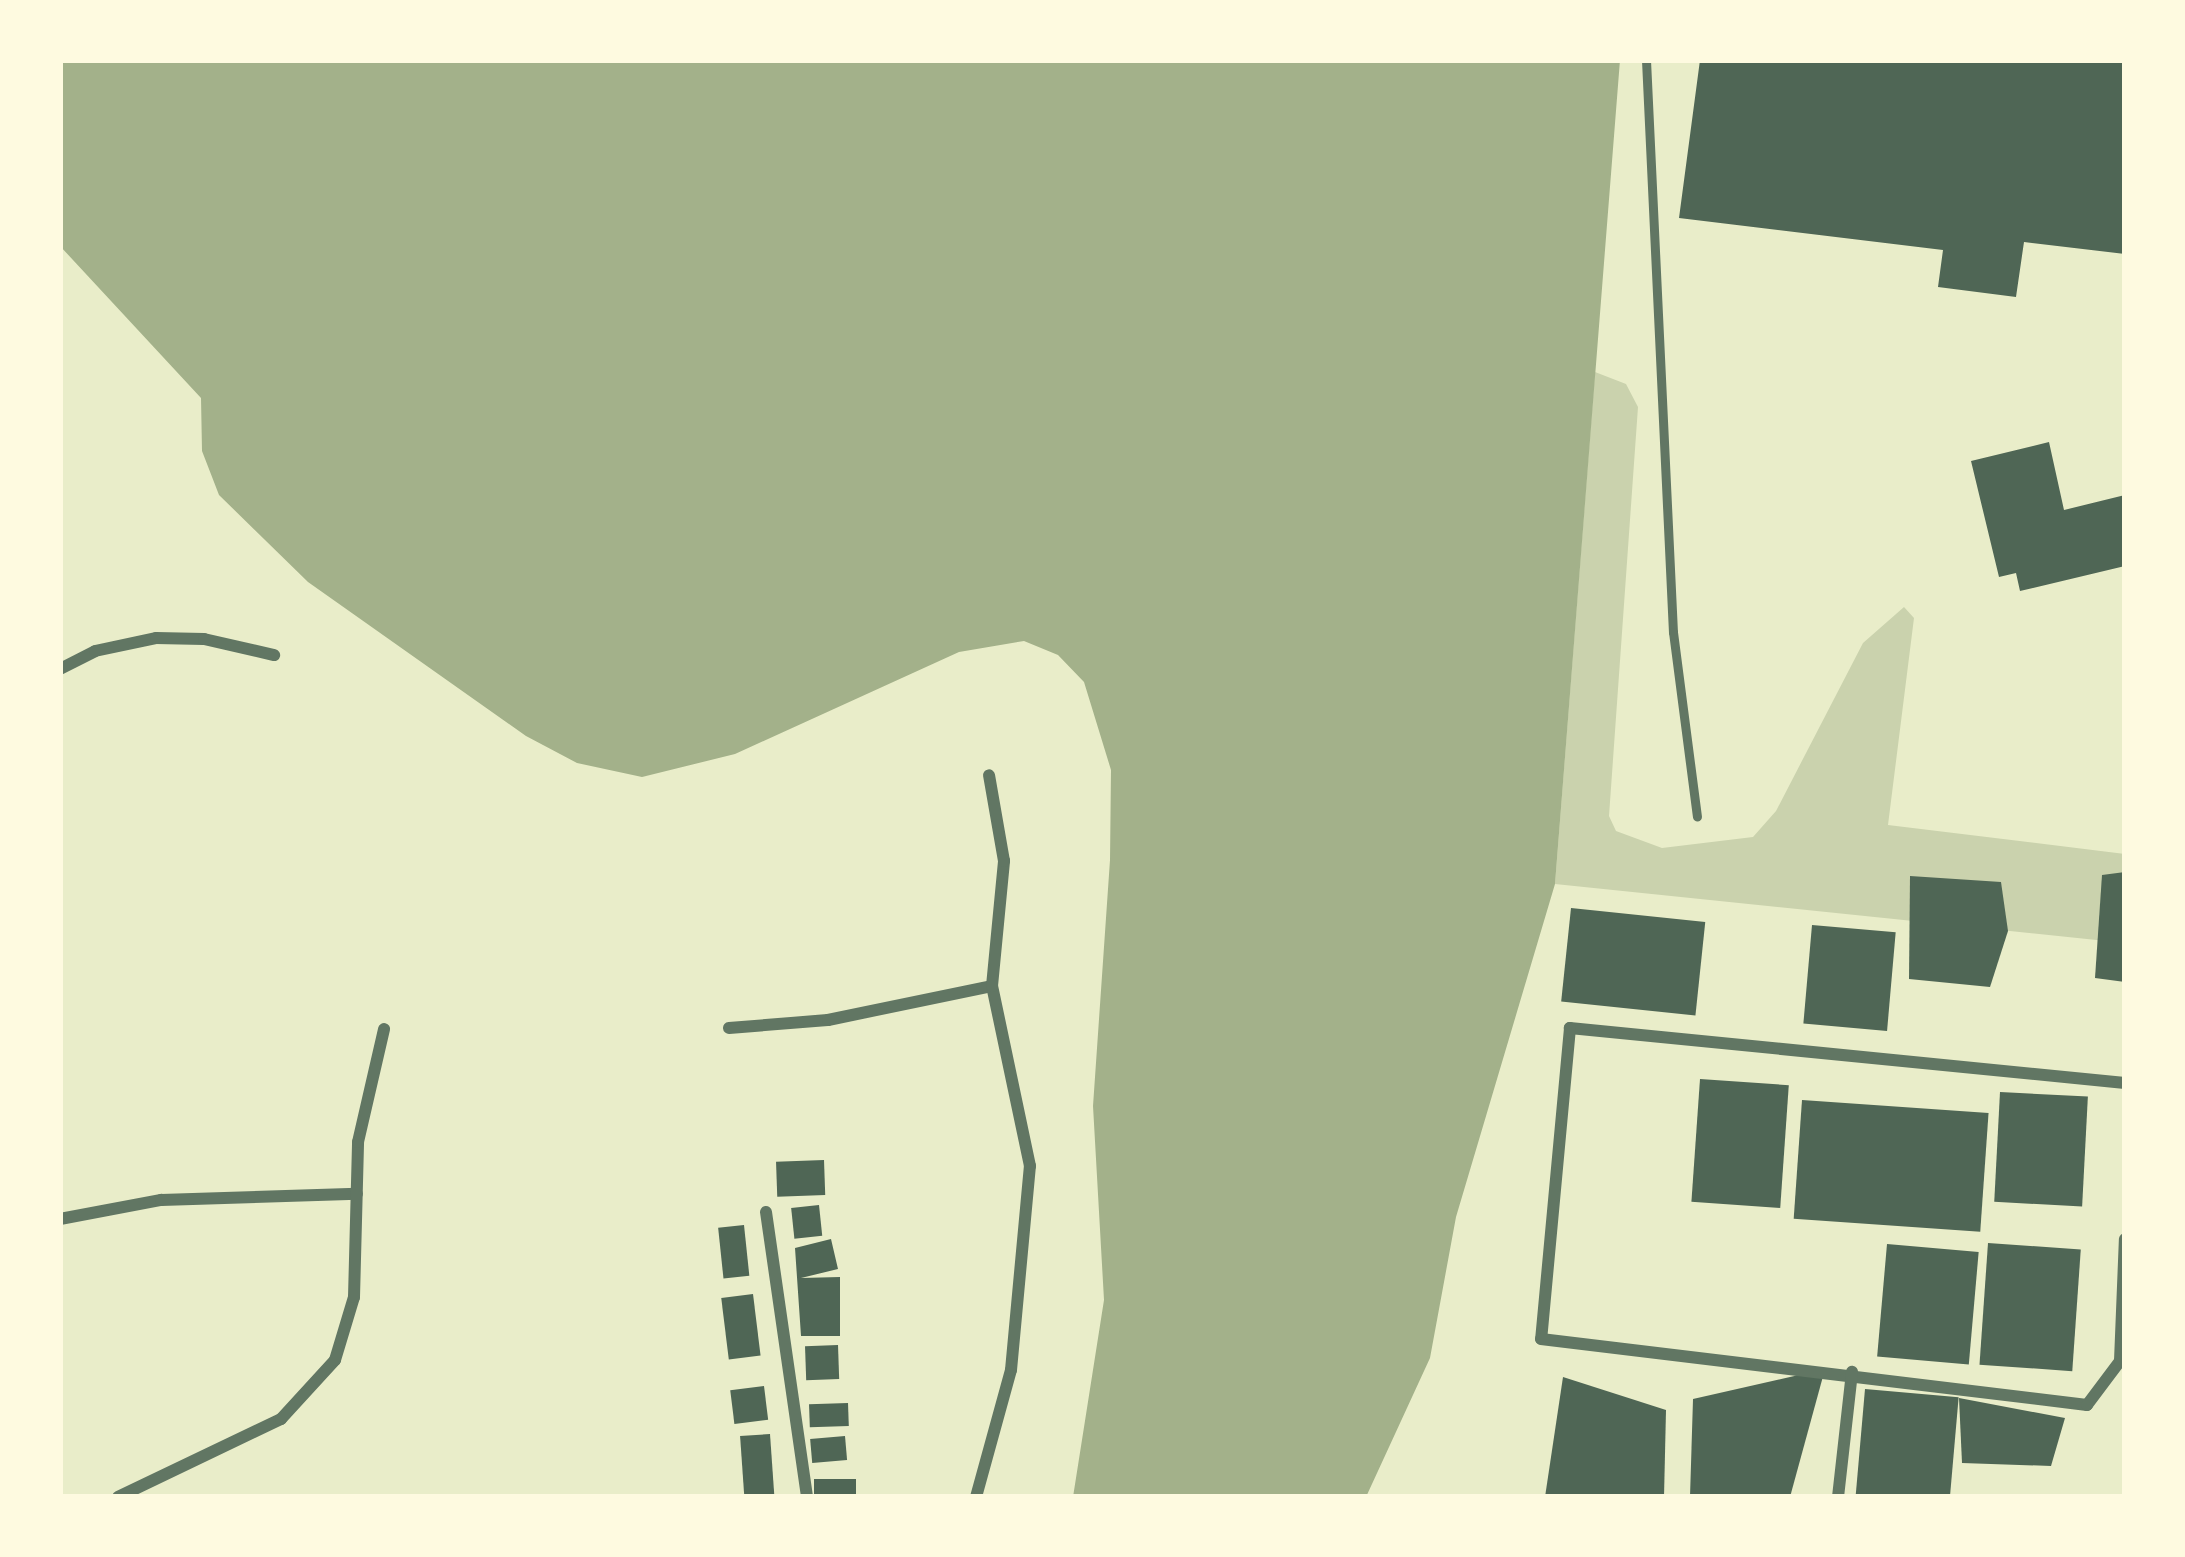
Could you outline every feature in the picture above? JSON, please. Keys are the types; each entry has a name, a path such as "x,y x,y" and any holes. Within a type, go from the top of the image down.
{"street":[{"path":"60,669 95,650 156,638 204,639 274,655"},
{"path":"976,1497 1011,1370 1030,1166 992,986 1004,861 989,775"},
{"path":"729,1028 828,1020 992,986"},
{"path":"2125,1083 1570,1028 1541,1339 1852,1372 2086,1405 2120,1361 2125,1239"},
{"path":"118,1497 240,1444 313,1390 335,1360 354,1297 358,1142 384,1029"},
{"path":"60,1219 160,1200 357,1195"},
{"path":"766,1212 807,1497"},
{"path":"1838,1497 1852,1372"}],"lane":[{"path":"1646,60 1673,632 1696,816"}],"shaded area":[{"path":"60,60 1620,60 1555,884 1456,1217 1430,1358 1366,1497 1073,1497 1104,1300 1093,1106 1110,860 1111,770 1084,682 1058,655 1024,641 959,652 735,754 642,777 577,763 526,736 308,582 219,495 202,451 201,398 60,246"},
{"path":"1595,372 1626,384 1638,407 1609,816 1616,831 1662,848 1753,837 1776,811 1863,643 1904,607 1914,618 1888,825 2125,854 2125,943 1555,884"}],"building":[{"path":"1700,60 2125,60 2125,254 2024,242 2016,297 1938,287 1943,250 1679,218"},
{"path":"2049,442 2064,510 2125,495 2125,566 2020,591 2016,573 1999,577 1971,461"},
{"path":"2125,872 2125,982 2095,978 2102,875"},
{"path":"1910,876 2001,882 2008,931 1990,987 1909,979"},
{"path":"1571,908 1705,922 1695,1016 1561,1001"},
{"path":"1812,925 1896,932 1887,1031 1803,1024"},
{"path":"1700,1079 1789,1085 1780,1208 1691,1202"},
{"path":"2000,1092 2088,1097 2082,1206 1994,1202"},
{"path":"1802,1100 1989,1113 1980,1232 1794,1219"},
{"path":"824,1160 825,1195 777,1197 776,1162"},
{"path":"819,1205 822,1236 794,1239 791,1208"},
{"path":"744,1225 749,1276 723,1278 718,1228"},
{"path":"831,1239 838,1269 801,1278 840,1277 840,1336 801,1336 795,1248"},
{"path":"1988,1243 2081,1249 2072,1371 1979,1365"},
{"path":"1887,1244 1979,1252 1969,1365 1877,1357"},
{"path":"753,1294 761,1356 729,1359 721,1298"},
{"path":"838,1345 839,1379 806,1380 805,1346"},
{"path":"1825,1369 1790,1497 1690,1497 1693,1399"},
{"path":"1563,1377 1666,1410 1664,1497 1545,1497"},
{"path":"764,1386 768,1420 734,1424 730,1390"},
{"path":"1865,1389 1959,1397 1950,1497 1856,1497"},
{"path":"1959,1398 2065,1418 2051,1466 1962,1463"},
{"path":"848,1403 849,1426 810,1427 809,1404"},
{"path":"770,1434 774,1497 744,1497 740,1436"},
{"path":"845,1436 847,1460 812,1463 810,1439"},
{"path":"814,1479 856,1479 856,1497 814,1497"}]}
